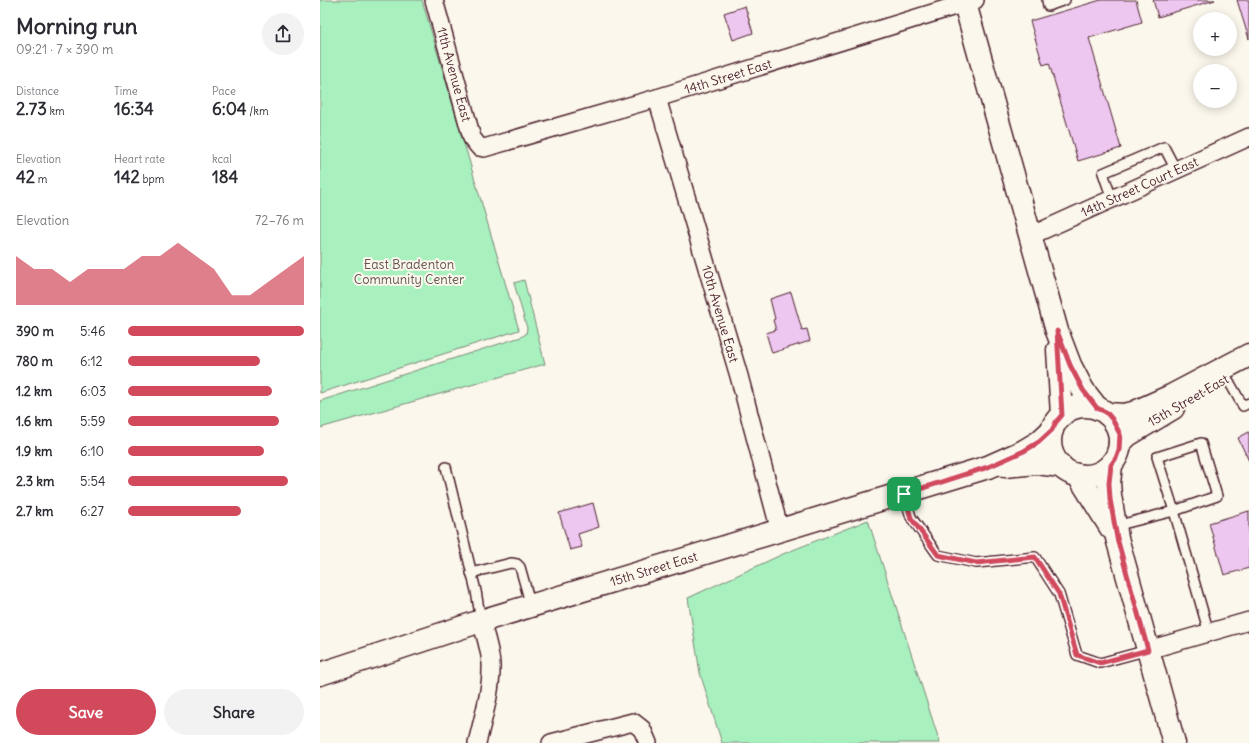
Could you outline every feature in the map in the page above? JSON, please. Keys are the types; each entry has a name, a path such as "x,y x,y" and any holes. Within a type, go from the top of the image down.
{"main road":[{"path":"968,1 1030,236 1057,331 1070,365 1083,390 1102,411 1112,419 1120,434 1119,450 1116,458 1105,470 1098,474 1088,476 1070,471"},
{"path":"1057,331 1057,422 1051,439 1051,449 1055,458 1070,471 1116,532"},
{"path":"1057,422 1070,409 1088,406 1102,411 1124,415 1133,414 1171,396 1246,356"},
{"name":"15th Street East","path":"1120,443 1128,436 1161,415 1239,371 1246,356"},
{"name":"15th Street East","path":"320,674 481,621 904,494 988,467 1024,451 1039,442 1057,422"},
{"name":"15th Street East","path":"988,467 1037,463 1070,471"},
{"path":"1111,465 1109,483 1116,532 1174,743"}],"street":[{"name":"11th Avenue East","path":"434,0 472,138 479,147"},
{"name":"14th Street East","path":"479,147 490,147 658,98 968,1"},
{"name":"10th Avenue East","path":"658,98 739,376 780,531"},
{"name":"14th Street Court East","path":"1030,236 1249,137"},
{"path":"477,743 491,677 490,654 481,621"},
{"path":"1148,650 1249,621"},
{"path":"552,743 632,722 642,729 648,743"}],"lane":[{"path":"1047,0 1048,6 1065,0"},
{"path":"1112,199 1103,174 1164,148 1176,170"},
{"path":"1227,378 1242,406 1249,403"},
{"path":"1116,532 1174,511 1217,496 1201,443 1157,457 1174,511 1209,633"},
{"path":"446,467 481,621"},
{"path":"904,494 911,518 938,555 976,563 1035,557 1059,594 1077,655 1100,663 1148,650"},
{"path":"471,573 511,563 517,564 520,567 531,606"}],"green space":[{"name":"East Bradenton Community Center","path":"320,0 422,0 519,330 320,393"},
{"path":"524,280 545,364 320,428 320,401 521,337 526,334 527,328 514,283"},
{"path":"868,520 940,743 722,743 700,673 688,598 783,554"}],"building":[{"path":"1101,0 1136,0 1142,22 1089,38 1121,148 1078,161 1049,63 1043,65 1030,21"},
{"path":"1153,0 1215,0 1158,17"},
{"path":"1237,0 1249,0 1249,39"},
{"path":"745,6 753,33 733,40 724,13"},
{"path":"791,292 802,330 807,329 810,341 772,353 766,333 776,330 770,299"},
{"path":"1249,432 1249,461 1238,438"},
{"path":"593,503 599,527 578,534 582,547 570,550 559,513"},
{"path":"1249,511 1249,568 1224,575 1209,523"}],"route":[{"path":"1057,331 1070,365 1083,390 1097,408 1106,412 1112,419 1120,434 1119,450 1111,465 1109,483 1110,499 1117,538 1148,650 1100,663 1077,655 1059,594 1035,557 976,563 938,555 911,518 904,494 988,467 1024,451 1039,442 1052,430 1062,415 1057,331"}]}
